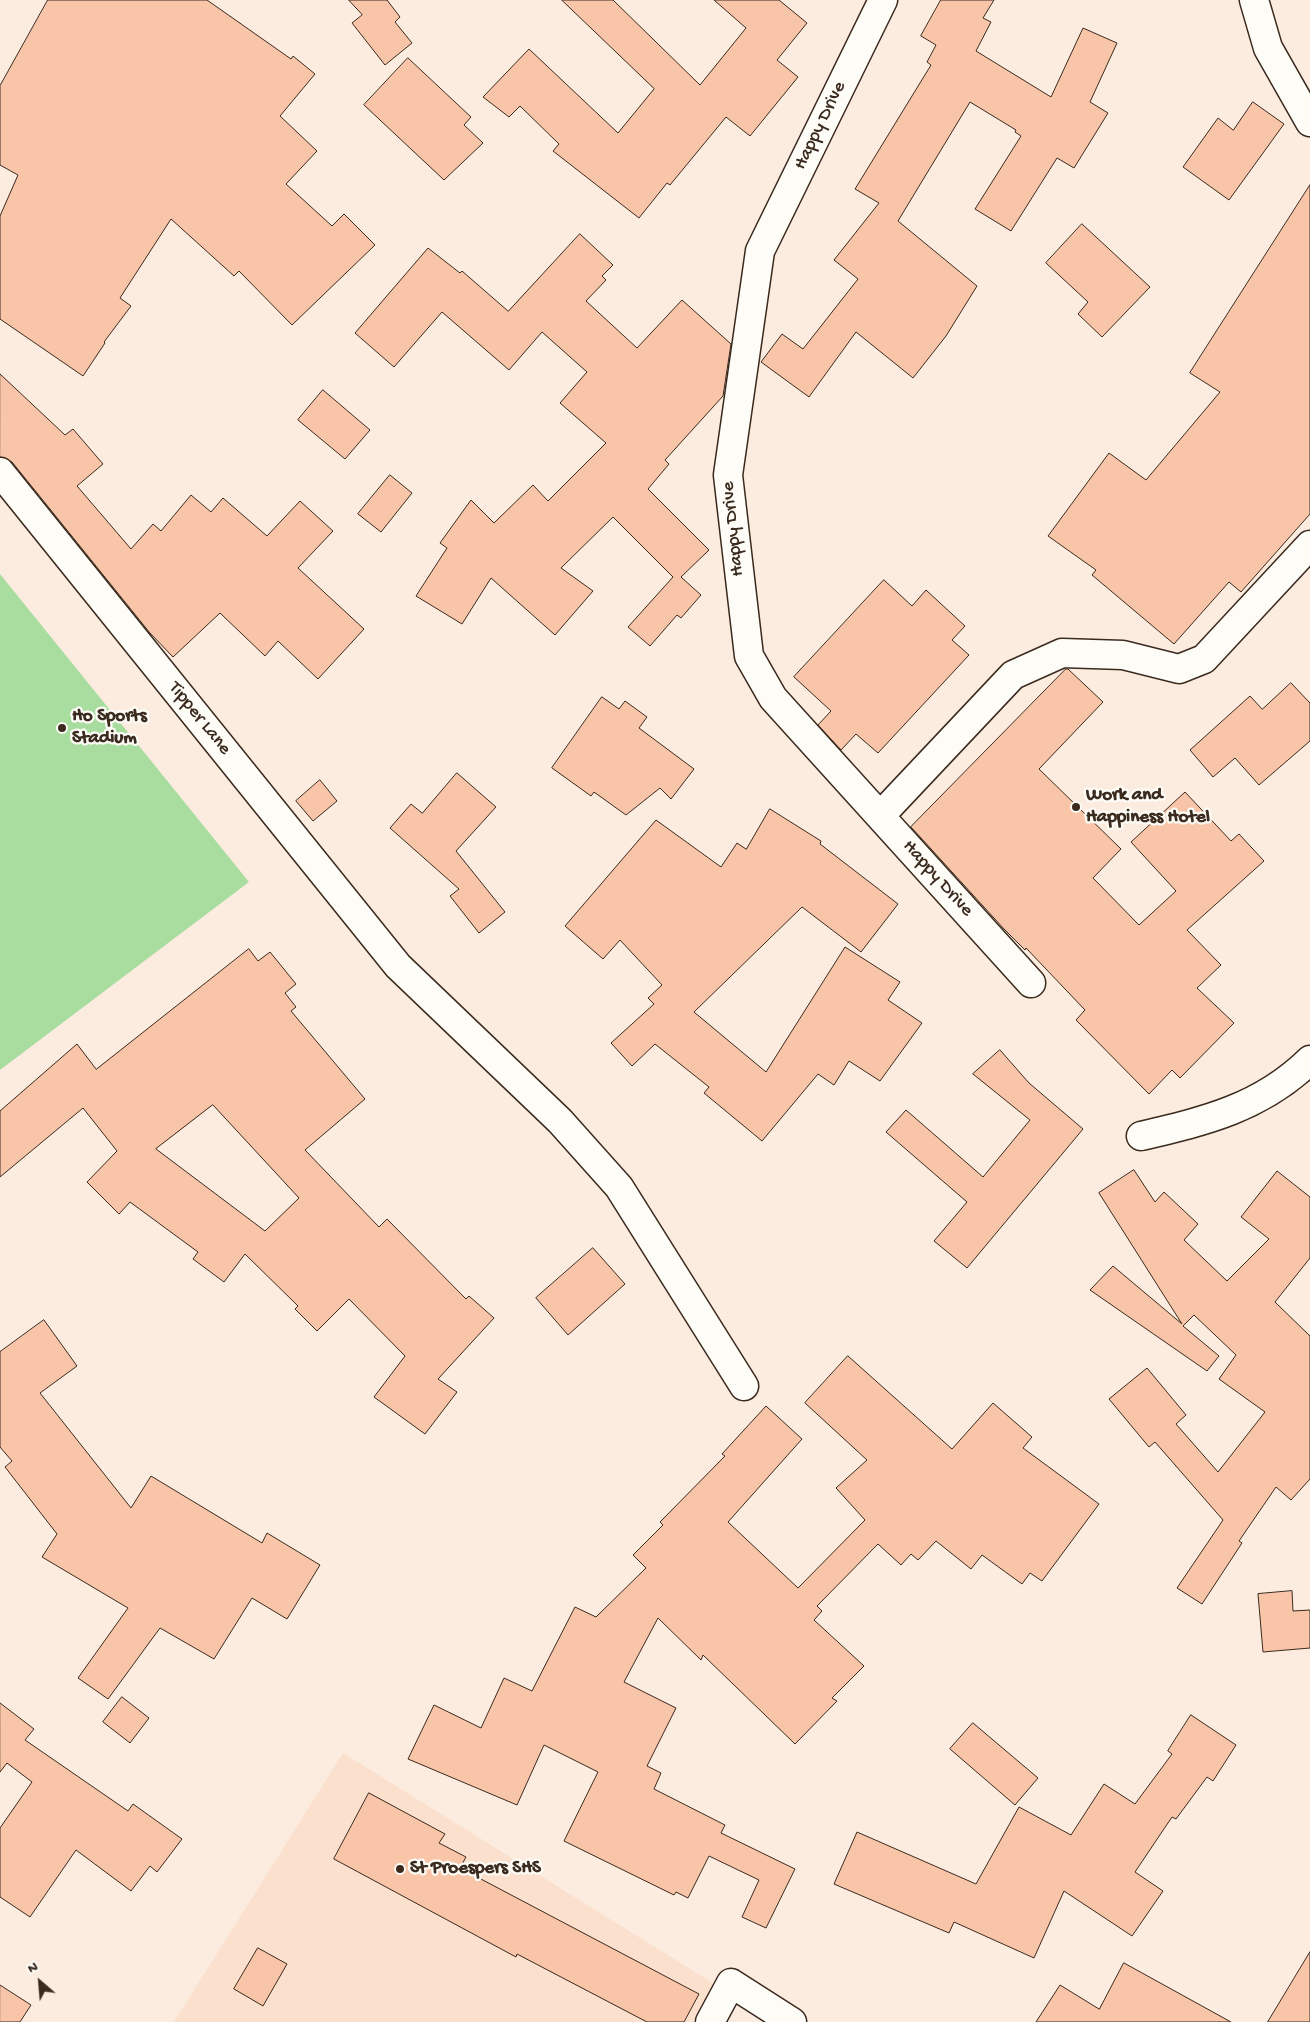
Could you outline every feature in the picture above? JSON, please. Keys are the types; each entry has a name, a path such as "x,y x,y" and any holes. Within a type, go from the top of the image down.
{"street":[{"name":"Happy Drive","path":"883,0 760,251 728,475 749,656 773,698 1031,983"},
{"path":"1254,0 1268,48 1310,122"},
{"name":"Tipper Lane","path":"0,472 398,966 560,1121 619,1187 744,1386"},
{"path":"880,816 1013,674 1062,653 1123,655 1179,669 1204,659 1310,545"},
{"path":"1141,1136 1211,1119 1263,1097 1293,1077 1310,1060"},
{"path":"710,2022 731,1983 792,2022"}],"shaded area":[{"name":"St Proespers SHS","path":"343,1753 716,1985 693,2022 174,2022"}],"green space":[{"name":"Ho Sports Stadium","path":"0,574 249,882 0,1070"}],"building":[{"path":"48,0 207,0 291,59 293,56 315,74 280,116 317,151 286,184 332,226 344,214 375,245 292,325 239,271 234,276 171,219 120,298 131,306 104,342 83,376 0,319 0,216 18,175 0,165 0,86"},
{"path":"349,0 387,0 400,17 395,22 412,43 385,65 352,23 362,15"},
{"path":"562,0 613,0 700,85 746,28 714,0 779,0 807,23 777,60 798,77 750,136 726,117 670,185 667,183 639,218 553,151 559,144 520,106 509,117 483,97 529,49 618,133 654,89"},
{"path":"941,0 994,0 983,18 991,22 976,51 1051,97 1083,28 1117,43 1090,102 1108,113 1074,168 1057,158 1011,231 975,209 1021,136 1015,132 1016,130 970,102 898,221 977,286 946,336 913,378 856,332 809,397 761,362 782,334 803,349 858,279 834,260 879,203 855,189 931,65 927,62 936,45 921,36"},
{"path":"408,58 471,117 464,125 483,143 444,180 364,105"},
{"path":"1253,102 1284,124 1229,200 1183,167 1218,118 1233,130"},
{"path":"1310,185 1310,514 1241,592 1229,582 1174,644 1092,575 1096,570 1048,536 1109,453 1146,480 1220,392 1190,373"},
{"path":"1082,224 1150,287 1102,337 1078,314 1088,302 1046,263"},
{"path":"580,234 613,265 602,276 606,280 586,301 637,348 682,300 731,344 723,396 665,460 669,464 648,489 709,550 681,577 701,595 681,618 677,615 650,646 628,627 673,577 613,517 561,568 593,591 555,635 491,578 462,624 416,596 447,548 440,543 471,500 494,523 533,485 548,501 606,443 560,403 587,372 542,332 509,370 442,312 394,367 355,333 428,248 460,273 462,271 508,311"},
{"path":"0,374 65,435 73,429 103,464 77,486 131,549 153,524 161,531 191,495 211,512 223,498 267,536 300,501 333,531 298,568 364,629 318,679 278,641 265,656 220,613 173,657 150,633 12,462 0,457"},
{"path":"323,390 370,430 345,459 298,420"},
{"path":"390,475 412,493 381,532 358,514"},
{"path":"884,580 912,606 926,590 965,626 952,640 969,655 878,753 856,734 841,750 818,725 831,711 794,677"},
{"path":"1066,669 1103,702 1039,769 1121,849 1093,878 1139,925 1176,891 1131,842 1185,792 1231,841 1239,834 1264,861 1187,930 1221,965 1197,988 1234,1023 1180,1078 1172,1070 1149,1094 1076,1020 1085,1010 1026,948 1025,950 1004,929 911,827"},
{"path":"1291,683 1310,703 1310,741 1259,785 1235,758 1213,777 1190,750 1250,696 1262,709"},
{"path":"602,697 619,709 625,701 647,717 639,728 694,769 671,799 660,788 626,815 594,792 591,796 552,768"},
{"path":"457,773 496,807 456,851 505,912 479,933 450,896 459,889 390,828 411,804 422,813"},
{"path":"320,780 337,801 313,821 296,801"},
{"path":"770,809 821,841 820,844 898,904 861,952 802,907 694,1012 766,1072 845,947 900,982 888,1000 922,1023 880,1081 849,1061 834,1085 818,1074 762,1141 704,1093 709,1087 655,1044 632,1066 611,1043 654,1004 648,998 662,985 620,940 603,959 565,926 656,820 721,867 737,843 746,849"},
{"path":"249,949 258,961 270,952 296,984 285,993 296,1007 291,1011 365,1099 305,1150 379,1227 387,1219 466,1299 469,1296 494,1318 438,1379 457,1392 425,1434 374,1397 405,1356 349,1299 317,1331 295,1309 298,1306 245,1254 224,1282 193,1259 198,1252 130,1202 119,1214 87,1182 117,1151 83,1108 0,1177 0,1111 77,1044 96,1069","holes":["213,1105 299,1198 265,1231 156,1149"]},
{"path":"1000,1050 1029,1083 1083,1129 967,1268 934,1241 967,1202 886,1132 906,1110 983,1177 1030,1120 973,1074"},
{"path":"1134,1170 1155,1202 1164,1192 1198,1224 1184,1240 1227,1281 1269,1239 1241,1217 1277,1171 1310,1197 1310,1258 1275,1302 1310,1336 1310,1479 1291,1500 1276,1487 1239,1541 1242,1543 1202,1604 1177,1588 1223,1520 1155,1442 1149,1447 1109,1399 1147,1368 1186,1415 1176,1424 1218,1472 1265,1412 1219,1379 1236,1355 1194,1315 1183,1326 1219,1356 1207,1371 1090,1290 1113,1266 1182,1324 1099,1193"},
{"path":"593,1248 625,1284 568,1335 536,1298"},
{"path":"44,1320 77,1366 40,1393 131,1508 151,1476 262,1543 267,1533 320,1565 287,1619 252,1598 214,1659 160,1628 108,1699 78,1678 128,1608 42,1557 57,1534 5,1467 12,1461 0,1447 0,1352"},
{"path":"848,1356 952,1449 993,1403 1032,1437 1023,1448 1099,1504 1042,1581 1030,1573 1022,1584 982,1555 971,1569 936,1541 918,1560 911,1554 901,1565 878,1544 817,1606 822,1611 814,1620 864,1666 832,1698 837,1701 795,1744 703,1655 701,1660 658,1618 624,1682 676,1708 647,1766 661,1773 654,1789 725,1825 721,1833 795,1869 766,1928 742,1917 759,1880 709,1856 688,1898 676,1892 674,1895 564,1841 598,1772 544,1745 517,1805 408,1759 434,1705 481,1728 504,1678 532,1691 575,1607 596,1617 646,1568 633,1555 663,1525 660,1522 725,1456 722,1454 766,1406 802,1439 728,1522 798,1588 865,1520 836,1488 867,1460 805,1403"},
{"path":"1292,1591 1293,1611 1310,1610 1310,1648 1263,1652 1258,1594"},
{"path":"122,1697 149,1718 130,1743 103,1722"},
{"path":"0,1703 34,1729 25,1740 128,1811 133,1804 182,1839 157,1872 150,1866 131,1891 76,1850 30,1917 0,1897 0,1828 32,1782 7,1763 0,1772"},
{"path":"1191,1715 1236,1745 1213,1781 1207,1777 1176,1819 1172,1817 1135,1872 1163,1891 1132,1936 1064,1891 1034,1958 954,1922 949,1933 834,1884 857,1832 976,1884 1019,1807 1071,1835 1104,1784 1135,1804 1172,1754 1168,1751"},
{"path":"973,1723 1038,1778 1015,1805 950,1749"},
{"path":"369,1793 445,1834 439,1843 466,1857 460,1868 699,1994 684,2022 647,2022 517,1954 516,1957 334,1859"},
{"path":"258,1948 287,1964 263,2006 234,1989"},
{"path":"1310,1952 1310,2022 1268,2022"},
{"path":"1124,1963 1231,2022 1036,2022 1060,1985 1099,2009"},
{"path":"0,1985 31,2005 20,2022 0,2022"}],"place":[{"name":"Ho Sports Stadium","path":"62,728"},
{"name":"Work and Happiness Hotel","path":"1076,807"},
{"name":"St Proespers SHS","path":"400,1869"}]}
